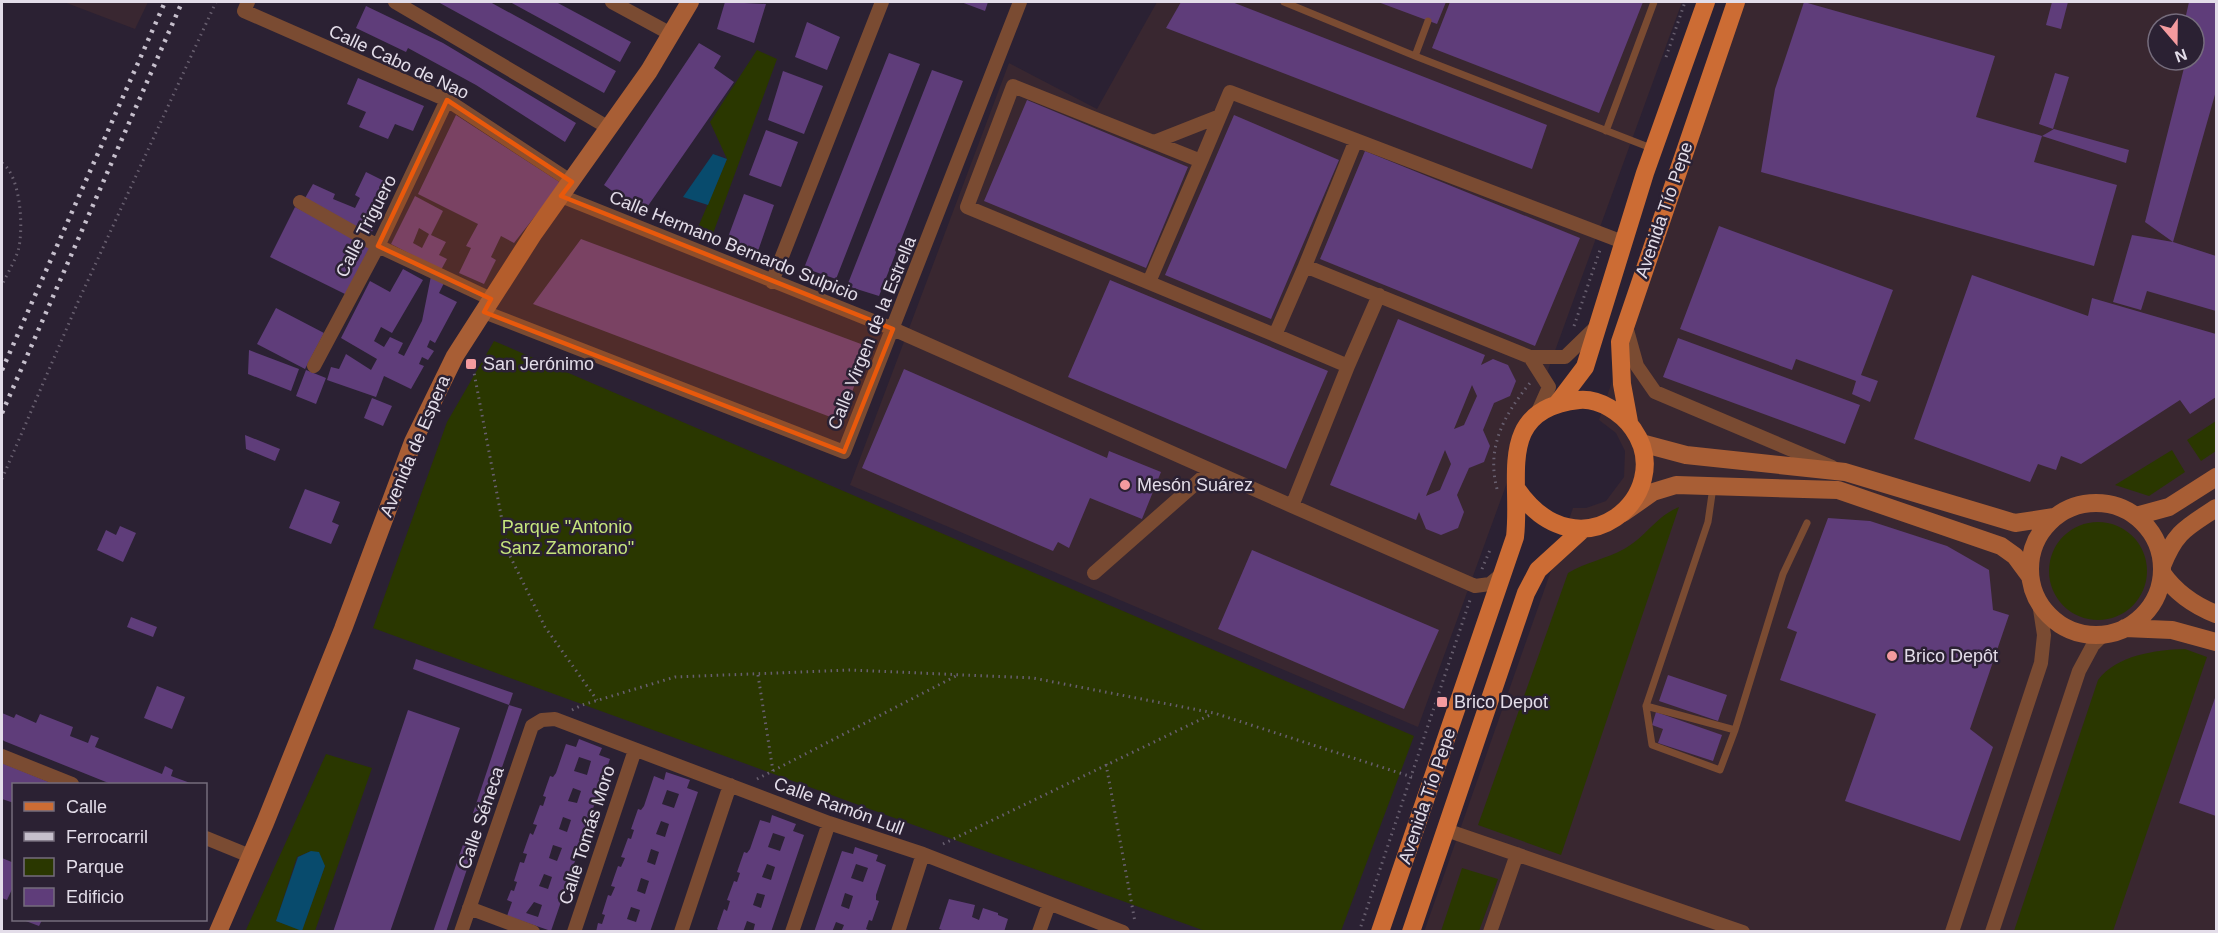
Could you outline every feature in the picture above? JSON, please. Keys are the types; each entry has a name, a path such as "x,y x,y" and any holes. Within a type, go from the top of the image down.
{"main road":[{"name":"Avenida Tío Pepe","path":"1557,404 1585,367 1623,242 1706,2"},
{"name":"Avenida Tío Pepe","path":"1629,422 1620,364 1620,342 1736,2"},
{"path":"1582,400 1608,406 1629,422 1641,443 1645,460 1643,477 1638,493 1629,507 1617,518 1601,526 1583,529 1562,527 1543,518 1528,505 1516,488 1516,450 1524,432 1536,417 1557,404 1582,400"},
{"name":"Avenida Tío Pepe","path":"1380,932 1515,537 1518,513 1516,488"},
{"name":"Avenida Tío Pepe","path":"1411,932 1526,593 1538,570 1583,529"}],"street":[{"name":"Calle Cabo de Nao","path":"248,2 244,11 447,100 566,189"},
{"path":"395,2 609,128"},
{"path":"612,2 670,34"},
{"name":"Avenida de Espera","path":"218,932 266,823 343,629 413,442 454,356 609,128 690,2"},
{"path":"772,282 882,2"},
{"name":"Calle Virgen de la Estrella","path":"488,306 844,452 1020,2"},
{"path":"1201,161 1013,87 967,207 1348,366"},
{"path":"1149,282 1230,92 1623,242"},
{"name":"Calle Triguero","path":"314,366 378,246 447,100"},
{"path":"1154,142 1220,116"},
{"path":"1275,335 1356,140"},
{"name":"Calle Hermano Bernardo Sulpicio","path":"566,189 772,282 893,329 1480,588"},
{"path":"300,202 488,306"},
{"path":"1305,266 1530,357 1565,357 1598,326"},
{"path":"1292,506 1348,366 1379,296"},
{"path":"1625,323 1637,366 1655,392 1845,472 2015,523 2054,517"},
{"path":"1530,357 1549,387 1536,417"},
{"path":"1641,443 1686,455 1845,472"},
{"path":"1094,573 1211,470"},
{"path":"2136,516 2169,507 2217,477"},
{"path":"1617,518 1662,487 1714,484 1838,490 2001,546 2015,556 2030,575"},
{"path":"1952,932 2041,663 2044,635 2039,603 2030,575 2031,552 2040,533 2054,517 2069,508 2090,503 2109,503 2136,516 2157,542 2162,570 2171,586 2199,608 2217,614"},
{"path":"2125,628 2148,610 2158,591 2162,570 2172,541 2186,528 2217,508"},
{"path":"1487,622 1486,600 1480,588 1490,584 1502,573"},
{"path":"2039,603 2061,625 2079,633 2104,634 2125,628 2172,630 2217,642"},
{"path":"1992,932 2079,671 2092,645 2104,634"},
{"name":"Calle Ramón Lull","path":"548,720 829,823 923,854 1123,932"},
{"name":"Calle Séneca","path":"461,932 532,726 548,720"},
{"name":"Calle Tomás Moro","path":"574,932 634,750"},
{"path":"2,756 70,783"},
{"path":"681,932 735,787"},
{"path":"792,932 829,823"},
{"path":"1446,830 1743,932"},
{"path":"207,838 250,856"},
{"path":"898,932 923,854"},
{"path":"1490,932 1517,854"},
{"path":"1039,932 1048,904"},
{"path":"469,908 533,932"}],"lane":[{"path":"1284,2 1415,56 1654,149"},
{"path":"1606,130 1654,2"},
{"path":"1415,56 1428,21"},
{"path":"1714,484 1708,522 1647,706 1652,745 1720,770 1735,730 1783,573 1807,523"},
{"path":"1647,706 1735,730"}],"path":[{"path":"2,479 78,302 216,2"},
{"path":"2,163 9,168 19,192 18,250 2,285"},
{"path":"468,336 508,552 545,627 597,700"},
{"path":"548,720 597,700 675,677 851,670 1033,678 1214,713 1412,777"},
{"path":"758,674 773,771"},
{"path":"735,787 773,771 958,675"},
{"path":"923,854 1214,713"},
{"path":"1359,932 1428,730"},
{"path":"1106,764 1137,932"}],"highlighted area":[{"path":"447,100 572,182 561,196 893,329 844,452 484,312 491,299 378,246"}],"shaded area":[{"path":"64,2 148,2 135,29"},
{"path":"1157,2 1682,2 1418,727 850,485 1009,63 1097,109"},
{"path":"1740,2 2216,2 2216,931 1424,932 1573,508 1586,508 1606,501 1624,477 1625,451 1616,433 1599,420"}],"green space":[{"path":"757,50 777,59 711,239 696,232 727,159 710,122"},
{"name":"Parque \"Antonio Sanz Zamorano\"","path":"494,341 1414,736 1341,931 1205,931 373,628 447,422"},
{"path":"2216,421 2216,451 2201,461 2187,440"},
{"path":"2172,450 2185,472 2149,496 2115,485"},
{"path":"1679,507 1561,855 1478,825 1568,573 1624,549 1663,516"},
{"path":"2098,522 2108,523 2125,530 2139,544 2146,561 2146,581 2139,598 2125,612 2108,619 2098,620 2088,619 2071,612 2057,598 2050,581 2049,571 2050,561 2057,544 2071,530 2088,523"},
{"path":"2185,649 2207,657 2113,931 2014,931 2098,680 2115,665 2137,655"},
{"path":"326,754 372,768 315,931 245,932","holes":["311,851 325,866 302,930 276,921 297,857"]},
{"path":"1462,868 1498,879 1479,931 1441,931"}],"water":[{"path":"713,154 727,159 708,205 683,197"},
{"path":"311,851 319,852 325,866 302,931 276,921 298,857"}],"building":[{"path":"438,2 490,2 616,71 604,93"},
{"path":"510,2 556,2 631,42 620,62"},
{"path":"725,2 766,4 754,43 717,29"},
{"path":"961,2 988,2 985,11"},
{"path":"1181,2 1232,2 1547,125 1532,169 1166,28"},
{"path":"1378,2 1446,2 1437,24"},
{"path":"1450,2 1643,2 1599,113 1432,48"},
{"path":"1804,2 1995,56 1976,117 2042,136 2034,162 2117,185 2094,266 1761,172 1775,89"},
{"path":"2052,2 2068,2 2061,29 2046,25"},
{"path":"2189,2 2216,2 2216,91 2173,242 2145,222 2183,72 2206,72 2206,12 2187,12"},
{"path":"366,6 443,43 576,123 565,142 476,85 408,48 406,52 356,28"},
{"path":"807,22 840,37 827,70 795,57"},
{"path":"699,43 721,56 714,68 734,82 643,213 604,185"},
{"path":"889,53 920,64 836,279 804,268"},
{"path":"932,70 963,81 879,296 847,286"},
{"path":"783,71 823,86 804,134 768,120"},
{"path":"2055,73 2069,77 2053,129 2039,124"},
{"path":"358,78 424,106 413,131 395,124 388,139 359,127 366,112 347,104"},
{"path":"1027,100 1188,167 1146,268 984,201"},
{"path":"456,115 561,183 514,243 501,236 491,257 496,260 484,284 459,273 471,248 466,246 478,224 418,194"},
{"path":"1234,115 1339,160 1271,319 1165,275"},
{"path":"2054,129 2129,150 2126,163 2042,136"},
{"path":"766,130 798,142 781,187 749,175"},
{"path":"1365,151 1580,238 1535,346 1320,259"},
{"path":"366,172 390,184 378,208 382,210 371,234 304,200 313,184 335,194 333,199 355,208 360,198 355,195"},
{"path":"744,194 774,205 758,251 727,240"},
{"path":"415,196 443,211 431,235 446,242 439,255 447,259 441,270 391,244","holes":["419,228 429,234 422,248 413,243"]},
{"path":"295,207 373,245 347,295 270,257"},
{"path":"1719,226 1893,290 1861,375 1878,381 1870,402 1852,394 1856,381 1796,359 1792,370 1680,329"},
{"path":"2132,235 2173,242 2216,256 2216,311 2147,291 2141,310 2113,302"},
{"path":"581,239 869,347 841,421 533,304"},
{"path":"403,269 423,280 392,333 381,327 374,341 384,347 390,337 403,343 398,353 404,356 422,321 431,276 444,283 439,293 457,302 435,343 430,340 427,347 434,351 428,360 422,357 419,364 424,366 411,389 384,376 376,397 327,380 331,367 339,369 346,354 371,370 377,359 341,338 370,281 390,292"},
{"path":"1972,275 2088,316 2092,298 2216,334 2216,397 2190,414 2180,400 2081,464 2061,456 2056,470 2038,464 2030,482 1914,439"},
{"path":"1110,280 1328,371 1286,469 1068,377"},
{"path":"276,308 324,333 305,369 257,344"},
{"path":"1398,319 1485,355 1481,365 1493,359 1508,365 1516,381 1510,396 1494,403 1483,430 1490,446 1484,462 1469,468 1457,495 1464,512 1458,528 1441,535 1426,529 1419,512 1416,520 1330,485","holes":["1472,385 1477,396 1464,425 1454,429","1445,450 1451,464 1440,490 1426,496"]},
{"path":"1678,338 1860,405 1845,444 1663,377"},
{"path":"249,350 299,369 291,391 248,374"},
{"path":"904,369 1107,458 1109,451 1161,472 1142,519 1090,498 1069,548 1058,542 1053,551 862,468"},
{"path":"306,370 326,378 316,404 296,396"},
{"path":"372,398 392,406 383,426 364,418"},
{"path":"245,435 280,449 275,461 246,449"},
{"path":"305,489 340,502 332,522 339,525 331,544 289,528"},
{"name":"Brico Depôt","path":"1828,518 1870,521 1947,546 1989,570 1993,610 2009,615 1970,729 1993,747 1960,841 1845,801 1876,714 1780,680 1797,632 1787,628"},
{"path":"120,526 136,533 123,562 97,550 106,530 116,535"},
{"path":"1252,550 1439,630 1404,709 1218,629"},
{"path":"131,617 157,627 153,637 127,627"},
{"path":"416,659 513,693 509,705 413,669"},
{"path":"1668,675 1727,695 1718,721 1659,701"},
{"path":"157,686 185,697 172,729 144,718"},
{"path":"2216,695 2216,816 2179,803"},
{"path":"509,705 522,709 485,817 473,813"},
{"path":"408,710 460,728 390,932 333,932"},
{"path":"1656,712 1722,735 1713,761 1658,743 1663,729 1652,725"},
{"path":"2,713 14,718 16,714 36,723 40,714 73,727 70,736 88,743 91,735 99,738 95,747 162,774 165,766 173,770 171,776 190,783 109,783 2,739"},
{"path":"579,739 602,748 599,755 610,759 551,931 507,916 512,902 507,900 511,890 514,891 517,882 514,881 520,862 524,863 527,854 523,853 530,833 533,835 537,825 533,824 540,805 543,806 546,797 543,796 550,776 553,777 556,773 566,744 576,747","holes":["579,757 591,761 587,775 574,771","573,788 581,791 577,803 568,801","563,817 571,820 567,832 559,829","553,845 562,848 557,861 549,858","544,874 552,877 548,889 539,886","534,902 542,905 538,917 526,913"]},
{"path":"2,763 52,783 12,783 12,802 2,799"},
{"path":"666,772 690,780 687,788 698,792 650,932 596,932 598,923 602,924 605,915 602,914 608,895 611,896 615,887 611,886 618,866 621,867 625,858 621,857 628,838 631,839 634,830 631,829 638,809 641,810 644,806 654,776 664,780","holes":["667,790 679,794 674,808 662,804","661,821 669,824 665,837 656,834","651,849 659,852 655,865 647,862","641,878 649,881 645,894 637,891","631,907 640,910 636,922 627,919"]},
{"path":"772,815 796,824 793,831 804,835 771,932 753,932 755,924 747,921 743,932 720,932 717,929 724,909 727,911 730,901 727,900 734,881 737,882 740,873 737,872 744,852 747,853 750,849 760,820 770,823","holes":["773,833 785,837 780,851 768,847","767,864 775,867 771,880 762,877","757,893 765,895 761,908 753,905"]},
{"path":"466,836 477,839 446,932 433,932"},
{"path":"855,847 878,855 876,861 886,865 876,895 876,900 879,901 872,921 869,920 866,929 873,932 841,932 844,925 836,922 832,932 814,932 842,851 853,854","holes":["856,864 868,868 863,882 851,878","845,893 853,896 849,909 841,906"]},
{"path":"2,858 12,862 12,889 7,900 2,898"},
{"path":"949,899 975,905 972,917 979,920 983,908 1008,919 1004,932 948,932 939,929"},
{"path":"26,921 42,921 39,926"}],"railway":[{"path":"2,370 165,2"},
{"path":"2,413 182,2"}],"place":[{"name":"San Jerónimo","path":"471,364"},
{"name":"Mesón Suárez","path":"1125,485"},
{"name":"Brico Depôt","path":"1892,656"},
{"name":"Brico Depot","path":"1442,702"}]}
